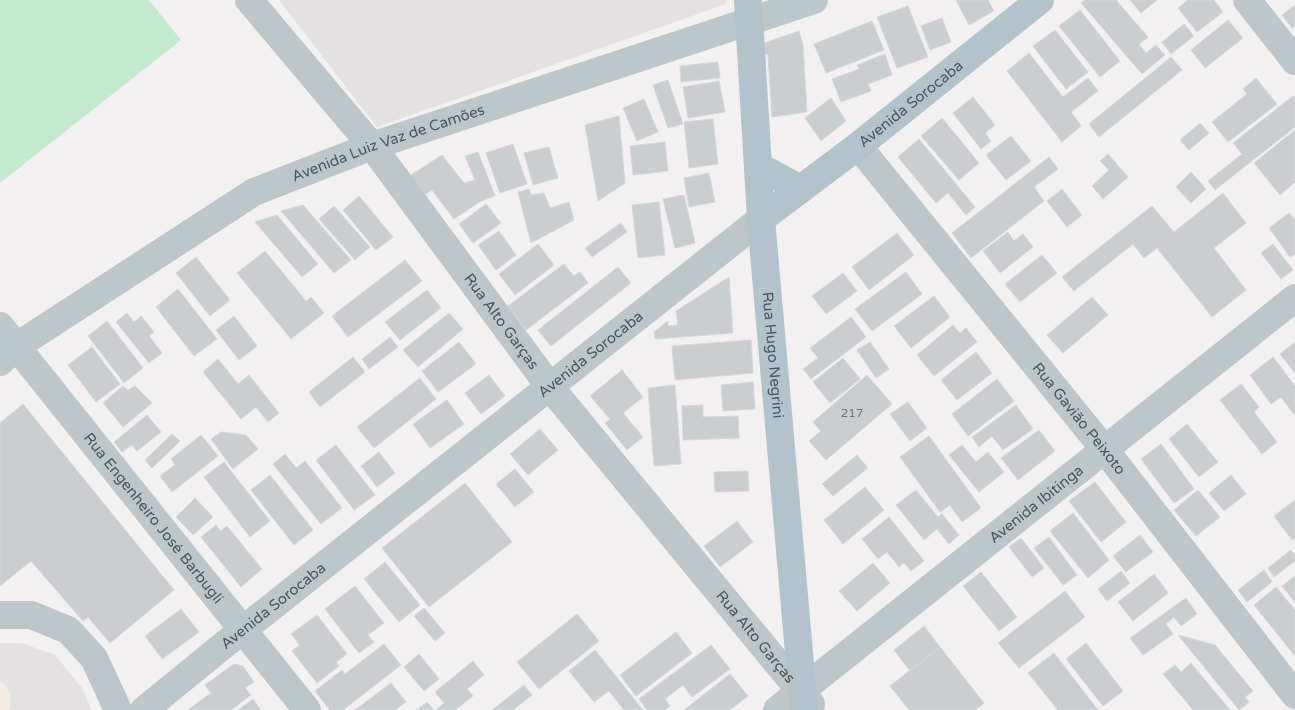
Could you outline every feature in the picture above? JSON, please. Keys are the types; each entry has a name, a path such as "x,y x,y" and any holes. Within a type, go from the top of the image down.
{"main road":[{"name":"Avenida Sorocaba","path":"761,219 858,146 1040,0"},
{"name":"Rua Hugo Negrini","path":"749,10 761,219 807,704"},
{"path":"758,166 801,189"}],"street":[{"name":"Rua Alto Garças","path":"249,0 372,146 550,387 807,704"},
{"name":"Avenida Luiz Vaz de Camões","path":"6,345 254,192 372,146 749,10 814,0"},
{"path":"1247,0 1295,61"},
{"name":"Rua Gavião Peixoto","path":"858,146 1106,450 1295,695"},
{"name":"Avenida Sorocaba","path":"144,710 761,219"},
{"name":"Avenida Ibitinga","path":"777,710 807,704 1106,450 1295,298"},
{"name":"Rua Engenheiro José Barbugli","path":"6,345 243,630 307,710"},
{"path":"0,615 31,615 68,630 94,658 118,710"},
{"path":"1289,710 1295,705"}],"shaded area":[{"path":"279,0 726,0 726,4 377,127"},
{"path":"0,643 22,643 55,655 82,688 92,710 0,710"}],"green space":[{"path":"0,0 149,0 181,40 0,183"}],"sand":[{"path":"0,681 10,694 9,710 0,710"}],"building":[{"path":"956,0 988,0 994,11 969,25"},
{"path":"1085,0 1116,0 1148,37 1139,44 1146,53 1156,45 1165,55 1142,74 1081,3"},
{"path":"1130,0 1157,0 1141,13"},
{"path":"1188,0 1214,0 1223,12 1197,32 1178,8"},
{"path":"1295,5 1295,26 1292,28 1282,15"},
{"path":"908,6 928,57 897,68 877,17"},
{"path":"1080,10 1120,61 1100,77 1059,26"},
{"path":"942,18 951,42 930,50 921,26"},
{"path":"1228,20 1243,38 1205,68 1191,50"},
{"path":"872,21 884,50 826,73 814,44"},
{"path":"1184,24 1194,36 1171,54 1162,42"},
{"path":"1055,30 1088,72 1066,89 1033,46"},
{"path":"799,31 803,45 807,112 772,117 768,55 763,53 764,43"},
{"path":"1029,53 1063,97 1088,78 1098,91 1071,112 1081,126 1062,142 1007,71"},
{"path":"885,54 892,75 868,84 871,91 841,102 832,79 859,69 857,65"},
{"path":"1171,57 1182,70 1099,137 1089,124"},
{"path":"718,62 720,78 681,82 680,66"},
{"path":"1256,78 1277,104 1228,142 1212,122 1247,94 1243,89"},
{"path":"668,80 683,124 668,128 653,85"},
{"path":"719,81 725,112 688,118 683,87"},
{"path":"1293,96 1295,99 1295,127 1215,190 1208,181 1242,154 1233,143"},
{"path":"973,97 995,125 985,133 991,141 981,149 953,113"},
{"path":"831,98 846,121 821,141 805,118"},
{"path":"644,99 658,132 637,141 623,108"},
{"path":"619,116 625,183 598,201 585,125"},
{"path":"942,118 979,163 959,180 921,136"},
{"path":"713,119 718,164 689,168 684,122"},
{"path":"1200,123 1209,133 1189,150 1180,140"},
{"path":"1295,130 1295,182 1280,195 1254,163"},
{"path":"1011,136 1031,161 1006,180 986,155"},
{"path":"919,139 975,207 966,215 948,193 936,203 898,157"},
{"path":"665,142 668,171 633,175 630,146"},
{"path":"513,144 527,184 500,193 486,153"},
{"path":"549,147 558,178 533,185 524,153"},
{"path":"478,152 495,196 481,201 454,219 432,190 423,196 408,177 442,155 464,183 475,180 465,156"},
{"path":"1108,154 1128,177 1103,199 1092,186 1109,170 1100,161"},
{"path":"1049,157 1058,169 1034,187 1044,201 971,258 952,233"},
{"path":"1191,172 1206,189 1191,203 1176,187"},
{"path":"709,173 715,202 689,207 684,178"},
{"path":"529,189 531,195 544,193 550,208 569,202 574,220 531,243 518,192"},
{"path":"1062,189 1082,215 1067,227 1047,201"},
{"path":"1223,193 1246,223 1214,248 1246,290 1212,317 1157,248 1144,258 1133,244 1074,291 1062,277 1152,206 1174,232"},
{"path":"684,195 695,243 675,248 663,199"},
{"path":"359,196 393,237 376,250 343,210"},
{"path":"659,202 665,255 638,258 632,205"},
{"path":"486,204 501,223 473,243 459,224"},
{"path":"303,205 351,260 334,273 281,211"},
{"path":"334,206 370,247 355,260 319,219"},
{"path":"1289,213 1295,220 1295,254 1290,257 1269,228"},
{"path":"277,215 318,264 302,277 255,222"},
{"path":"621,223 627,232 592,257 585,248"},
{"path":"499,231 516,255 496,270 478,245"},
{"path":"1008,232 1014,241 1023,234 1033,247 1000,273 983,251"},
{"path":"897,233 914,255 869,290 852,267"},
{"path":"538,244 554,265 515,295 499,274"},
{"path":"1273,244 1293,270 1281,279 1261,253"},
{"path":"265,251 306,301 311,297 324,313 291,339 237,273"},
{"path":"1042,255 1057,273 1020,302 1005,284"},
{"path":"196,257 230,300 210,316 176,273"},
{"path":"405,260 422,281 348,337 332,316"},
{"path":"564,264 574,276 580,272 588,283 526,330 508,306"},
{"path":"618,267 631,283 551,346 538,330"},
{"path":"906,272 922,294 872,331 855,309"},
{"path":"843,273 857,291 826,314 812,296"},
{"path":"729,277 733,333 655,339 654,332 668,321 668,326 678,325 676,311"},
{"path":"178,289 217,339 194,356 156,307"},
{"path":"427,290 441,308 400,340 385,322"},
{"path":"934,296 950,317 911,348 894,326"},
{"path":"1092,297 1108,315 1063,353 1047,335"},
{"path":"127,313 134,322 141,316 154,332 149,336 162,353 149,363 116,322"},
{"path":"449,313 463,329 418,367 403,350"},
{"path":"234,316 257,346 239,360 216,330"},
{"path":"851,317 866,337 811,379 803,369 818,358 810,348"},
{"path":"107,321 143,368 124,383 88,336"},
{"path":"953,325 960,333 966,328 977,342 934,376 917,355"},
{"path":"390,337 398,347 369,369 362,359"},
{"path":"751,340 753,373 675,380 672,346"},
{"path":"459,342 476,364 438,392 422,371"},
{"path":"870,342 889,369 876,378 857,350"},
{"path":"1295,342 1295,373 1280,354"},
{"path":"92,347 120,384 96,402 68,365"},
{"path":"976,352 992,373 957,400 941,380"},
{"path":"353,357 365,372 320,407 309,392"},
{"path":"1273,357 1295,386 1295,416 1281,397 1271,404 1250,375"},
{"path":"843,358 860,379 830,403 813,382"},
{"path":"218,359 238,384 249,375 279,413 268,422 256,407 241,419 203,372"},
{"path":"622,370 643,397 623,413 643,437 627,450 605,423 610,419 590,396"},
{"path":"489,375 505,396 481,414 465,393"},
{"path":"867,375 892,404 826,460 809,441 821,431 813,422"},
{"path":"420,378 436,399 374,448 357,427"},
{"path":"997,379 1014,401 968,436 952,414"},
{"path":"753,382 755,409 723,411 721,385"},
{"path":"1241,384 1259,407 1254,412 1277,442 1262,454 1220,400"},
{"path":"675,385 681,464 654,466 648,388"},
{"path":"123,386 128,390 135,386 152,403 123,427 103,403"},
{"path":"447,400 464,424 430,448 413,424"},
{"path":"908,402 927,428 910,441 890,414"},
{"path":"23,404 174,590 110,643 88,617 83,621 31,561 0,586 0,423"},
{"path":"703,405 703,417 738,416 739,438 683,440 682,406"},
{"path":"1016,405 1033,429 1003,450 992,436 979,447 972,437"},
{"path":"147,415 161,432 137,451 132,445 122,452 114,442"},
{"path":"1187,424 1218,462 1199,477 1169,439"},
{"path":"540,429 558,450 528,475 510,454"},
{"path":"1039,430 1055,451 1018,480 1001,458"},
{"path":"221,432 246,435 258,449 233,469 211,439"},
{"path":"172,434 180,441 152,468 145,460"},
{"path":"201,435 218,456 172,492 160,476 175,465 171,459"},
{"path":"929,436 981,508 962,522 950,505 940,512 900,457"},
{"path":"1161,444 1194,489 1174,503 1141,459"},
{"path":"336,445 375,495 354,510 316,460"},
{"path":"962,445 976,462 988,452 1004,472 979,492 949,455"},
{"path":"379,452 395,473 377,487 361,466"},
{"path":"285,454 296,468 305,461 342,508 321,524 273,464"},
{"path":"857,455 868,468 833,496 822,484"},
{"path":"224,462 270,521 250,537 204,477"},
{"path":"515,469 534,492 515,507 496,484"},
{"path":"748,471 749,491 715,492 714,472"},
{"path":"270,475 313,530 294,545 251,490"},
{"path":"1231,475 1246,494 1224,511 1209,493"},
{"path":"1095,482 1126,522 1101,542 1069,501"},
{"path":"465,483 512,542 429,607 382,548"},
{"path":"865,487 884,510 843,544 824,520"},
{"path":"916,490 938,517 942,514 959,535 949,544 937,529 924,540 896,505"},
{"path":"1198,490 1220,517 1196,536 1174,510"},
{"path":"195,498 213,517 193,535 176,517"},
{"path":"1295,500 1295,537 1292,540 1274,516"},
{"path":"1073,513 1109,560 1088,578 1050,531"},
{"path":"889,517 924,561 911,571 904,563 899,567 887,552 878,559 862,539"},
{"path":"737,521 753,542 720,567 704,546"},
{"path":"216,525 220,531 227,526 262,569 241,587 201,537"},
{"path":"1140,535 1153,552 1126,572 1113,556"},
{"path":"1049,537 1077,575 1063,585 1034,548"},
{"path":"1021,538 1044,568 1032,577 1009,547"},
{"path":"1291,550 1295,555 1295,561 1274,577 1268,568"},
{"path":"385,562 420,605 399,622 364,579"},
{"path":"873,563 890,583 857,611 839,591"},
{"path":"1264,570 1272,582 1247,602 1238,590"},
{"path":"1121,571 1130,583 1107,601 1098,589"},
{"path":"981,572 1017,617 999,631 963,586"},
{"path":"1154,574 1168,593 1133,621 1118,602"},
{"path":"1295,576 1295,602 1282,586"},
{"path":"355,586 384,623 368,635 374,642 359,653 325,609"},
{"path":"1276,587 1295,610 1295,656 1254,605"},
{"path":"1065,591 1085,617 1019,668 998,643"},
{"path":"1186,598 1197,614 1181,626 1174,617 1166,624 1173,634 1143,655 1130,638"},
{"path":"424,608 445,633 435,641 414,616"},
{"path":"181,609 199,632 162,659 145,636"},
{"path":"577,614 599,641 539,689 517,662"},
{"path":"317,615 347,654 336,662 339,666 317,683 292,651 300,645 291,634"},
{"path":"924,626 940,647 910,671 894,650"},
{"path":"676,632 692,653 636,696 620,675"},
{"path":"1178,635 1215,645 1253,691 1245,697 1249,702 1239,710"},
{"path":"1086,643 1123,691 1103,706 1066,659"},
{"path":"384,644 401,665 343,710 330,710 315,691 342,670 345,674"},
{"path":"711,645 730,669 692,697 683,685 665,699 670,706 665,710 647,710 639,699"},
{"path":"940,647 984,703 975,710 909,710 890,686"},
{"path":"595,650 643,710 624,710 609,691 594,702 569,671"},
{"path":"1054,653 1098,710 1058,710 1028,673"},
{"path":"419,654 439,679 424,691 404,667"},
{"path":"473,661 484,675 467,689 473,696 455,710 436,710 444,703 435,692"},
{"path":"1191,663 1230,710 1193,710 1163,674 1175,665 1181,672"},
{"path":"234,664 243,666 254,682 245,688 251,695 231,710 188,710 211,693 205,685"},
{"path":"730,674 748,696 730,710 684,710"},
{"path":"391,683 406,702 395,710 355,710"},
{"path":"524,685 532,695 513,710 492,710"},
{"path":"253,699 261,710 238,710"},
{"path":"427,702 434,710 417,710"}]}
